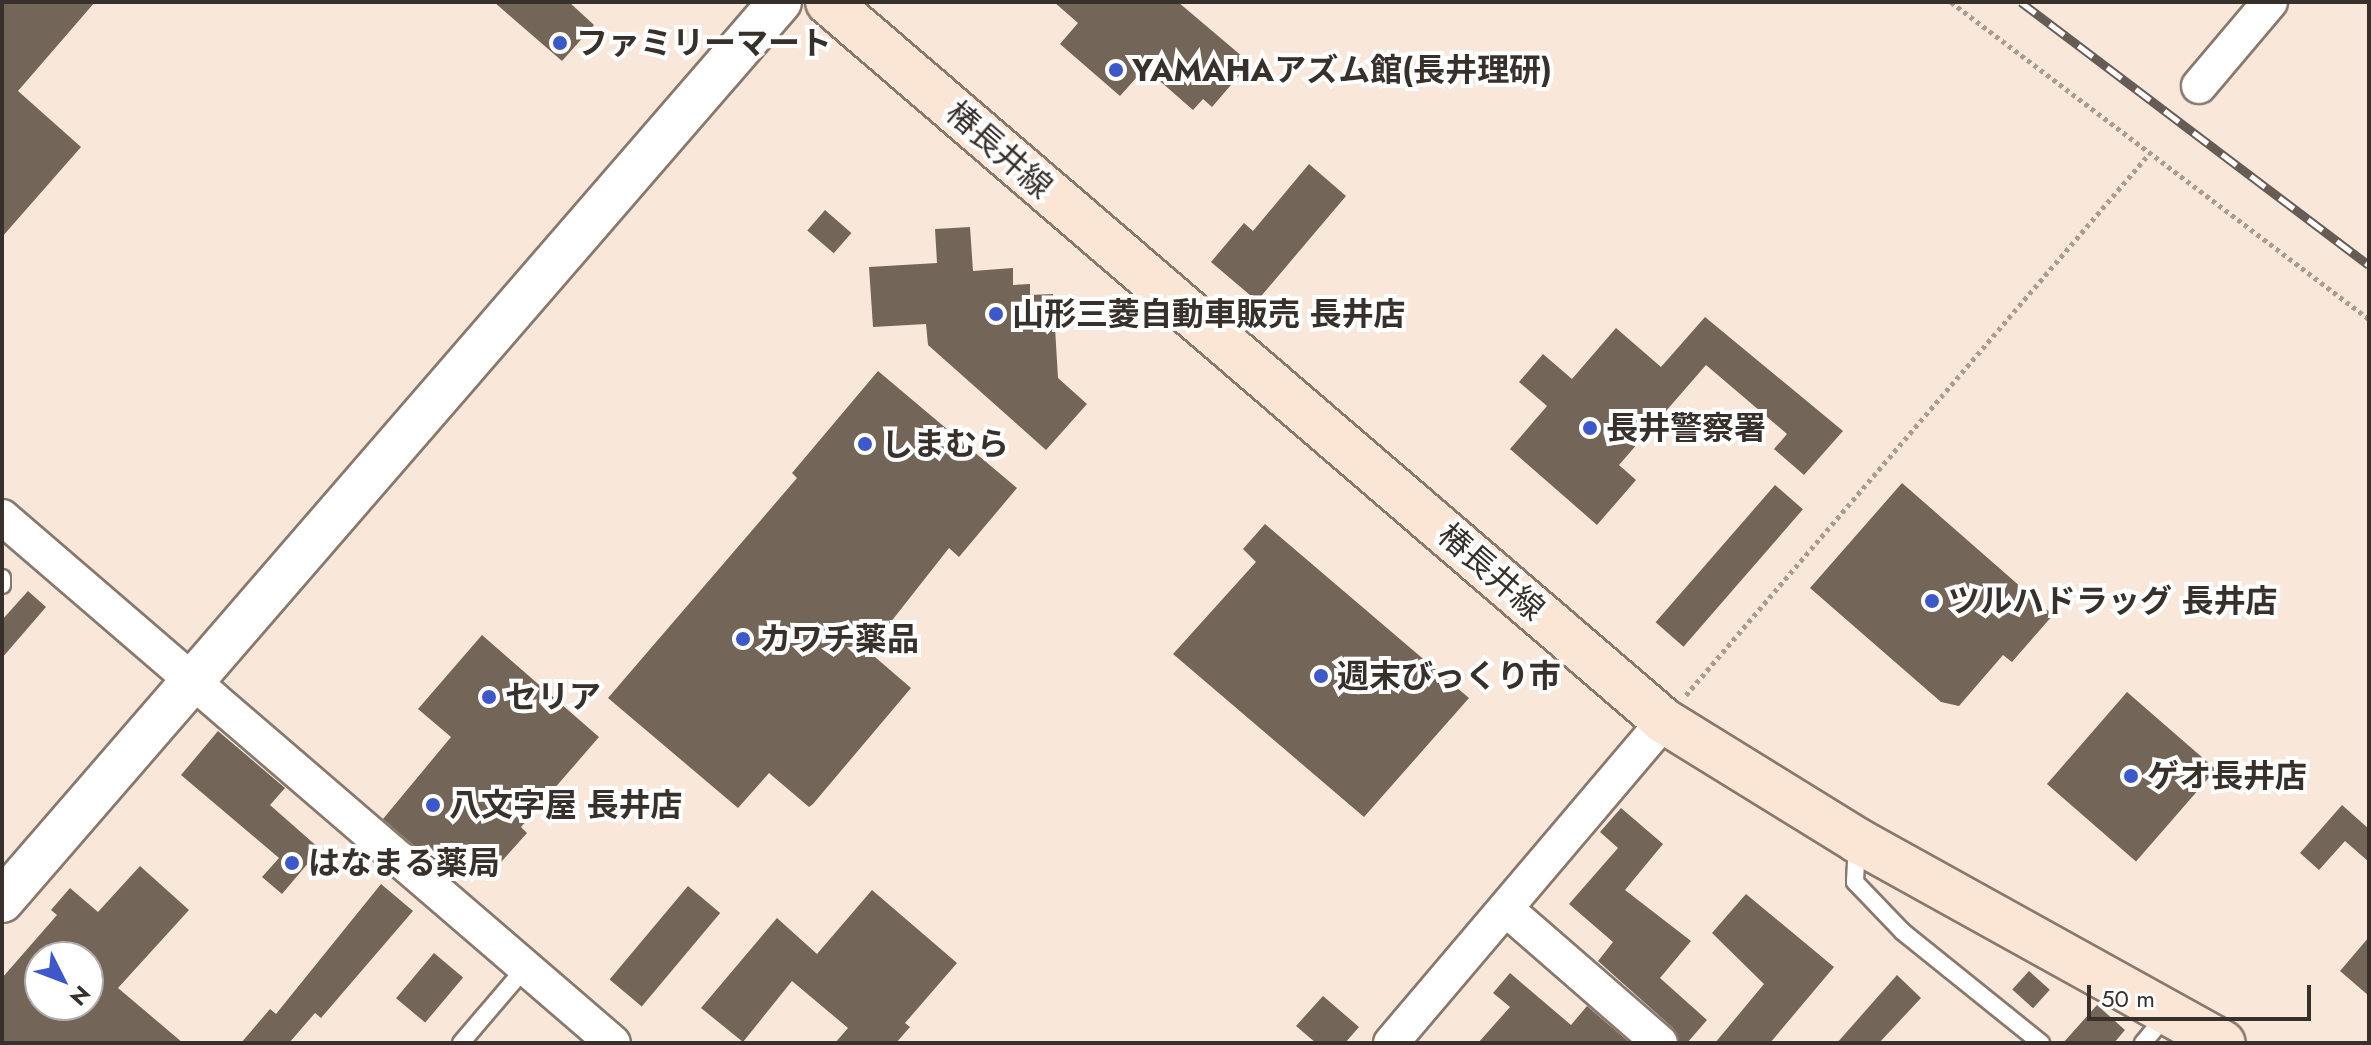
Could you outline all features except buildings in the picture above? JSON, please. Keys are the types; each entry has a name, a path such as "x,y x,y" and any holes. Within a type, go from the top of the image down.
{"main road":[{"name":"椿長井線","path":"828,2 1664,721 2157,1027 2223,1043"}],"street":[{"path":"2,901 780,2"},
{"path":"2199,86 2270,2"},
{"path":"2,517 613,1043"},
{"path":"1391,1043 1664,721"},
{"path":"1506,909 1660,1043"}],"lane":[{"path":"2,578 2,585"},
{"path":"1858,841 1855,882 1903,932 2041,1043"},
{"path":"461,1043 525,968"}],"path":[{"path":"1951,2 2148,155 2369,319"},
{"path":"1664,721 2148,155"}],"railway":[{"path":"2021,2 2369,265"}],"place":[{"name":"ファミリーマート","path":"560,43"},
{"name":"YAMAHAアズム館(長井理研)","path":"1116,70"},
{"name":"山形三菱自動車販売 長井店","path":"996,314"},
{"name":"長井警察署","path":"1590,428"},
{"name":"しまむら","path":"865,444"},
{"name":"ツルハドラッグ 長井店","path":"1932,601"},
{"name":"カワチ薬品","path":"743,639"},
{"name":"週末びっくり市","path":"1321,676"},
{"name":"セリア","path":"489,697"},
{"name":"ゲオ長井店","path":"2131,776"},
{"name":"八文字屋 長井店","path":"433,805"},
{"name":"はなまる薬局","path":"292,863"}]}
